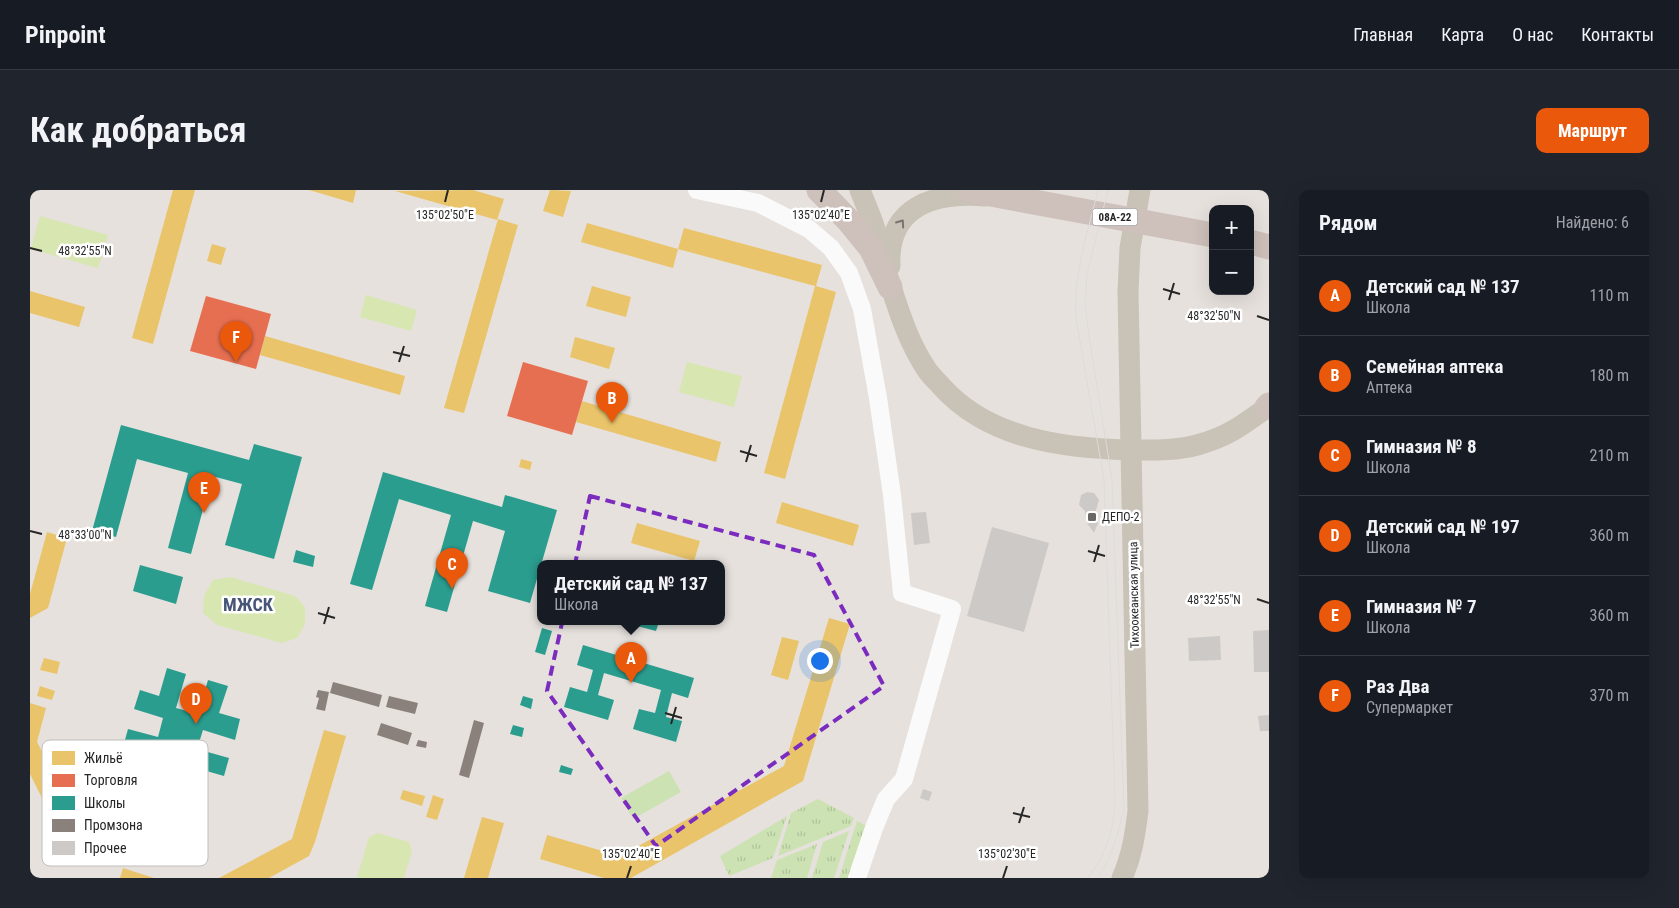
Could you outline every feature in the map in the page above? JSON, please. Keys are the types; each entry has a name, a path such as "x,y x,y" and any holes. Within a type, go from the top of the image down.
{"highway":[{"path":"818,190 849,221 871,248 890,287"},
{"name":"08А-22","path":"969,190 1209,234"},
{"path":"1254,243 1269,245"}],"main road":[{"path":"860,190 875,229 890,287 909,338 927,371 952,399 983,420 1007,431 1042,441 1098,449 1162,450 1196,446 1239,429 1268,406"},
{"name":"Тихоокеанская улица","path":"1122,878 1134,844 1138,811 1128,292 1130,248 1140,190"},
{"path":"890,287 889,256 893,237 901,221 915,208 932,199 952,195 982,195 1018,199"}],"street":[{"path":"697,190 758,203 809,229 832,248 848,273 862,309 878,398 892,495 902,593 952,609 904,779 886,799 857,878"}],"highlighted area":[{"path":"590,496 814,555 884,686 656,846 547,691"}],"green space":[{"path":"40,216 108,235 98,268 31,249"},
{"path":"366,295 417,310 411,331 360,317"},
{"path":"687,362 742,376 734,407 679,392"},
{"path":"230,577 295,596 305,607 305,624 297,638 282,643 217,625 203,613 204,596 213,580"},
{"path":"669,771 681,792 633,819 621,798"},
{"path":"818,799 854,818 851,826 778,856 791,813"},
{"path":"787,816 773,858 729,876 720,856"},
{"path":"857,821 871,828 855,878 839,878"},
{"path":"849,831 834,878 812,878 823,842"},
{"path":"378,833 409,842 412,851 404,878 357,878 369,837"},
{"path":"817,844 807,878 771,878 777,860"}],"building: Жильё":[{"path":"173,190 195,190 153,344 132,338"},
{"path":"309,190 356,190 353,203"},
{"path":"473,190 504,199 497,220 395,191"},
{"path":"550,190 571,191 563,217 543,211"},
{"path":"498,219 518,225 464,413 444,408"},
{"path":"587,223 678,249 673,268 581,242"},
{"path":"684,228 822,265 816,286 836,292 785,479 764,473 815,286 678,249"},
{"path":"212,244 226,248 221,265 207,261"},
{"path":"592,286 631,297 626,317 586,306"},
{"path":"30,291 85,307 79,327 30,313"},
{"path":"265,336 405,376 400,395 260,355"},
{"path":"575,337 615,348 609,369 570,357"},
{"path":"582,401 721,442 716,462 576,422"},
{"path":"521,459 532,462 530,470 519,467"},
{"path":"782,502 859,525 853,546 776,523"},
{"path":"637,523 700,541 694,560 631,543"},
{"path":"47,532 67,538 48,608 30,618 30,594"},
{"path":"829,618 850,624 803,781 631,878 604,878 540,859 547,835 620,856 784,766"},
{"path":"782,637 799,641 788,680 771,675"},
{"path":"44,658 60,662 57,674 40,670"},
{"path":"40,686 55,691 52,700 37,696"},
{"path":"30,703 46,708 37,742 42,752 42,798 30,774"},
{"path":"324,730 346,736 315,842 309,856 269,878 219,878 292,839"},
{"path":"403,790 425,796 422,806 400,799"},
{"path":"433,795 444,799 437,820 426,817"},
{"path":"482,817 504,823 488,878 464,878"},
{"path":"123,868 154,878 120,878"}],"building: Торговля":[{"path":"206,296 271,314 256,369 190,351"},
{"path":"523,362 588,381 572,435 507,416"}],"building: Школы":[{"path":"121,425 249,460 254,444 302,457 274,559 225,545 242,484 212,476 191,554 168,548 188,473 137,459 116,537 92,531"},
{"path":"383,472 502,507 505,495 557,510 542,560 537,560 537,579 530,603 488,591 505,531 473,521 447,612 425,606 451,515 399,499 372,590 350,584"},
{"path":"296,550 315,556 313,567 293,562"},
{"path":"140,565 183,577 176,604 133,591"},
{"path":"637,625 658,625 656,631"},
{"path":"542,628 552,631 545,655 535,652"},
{"path":"583,645 694,678 688,698 672,693 666,717 682,721 676,742 633,729 639,709 655,713 661,690 604,673 598,695 614,700 608,720 564,707 570,687 587,692 593,670 577,665"},
{"path":"167,668 186,674 176,708 198,714 208,680 228,686 219,713 240,719 235,740 203,730 200,740 125,740 128,729 158,737 163,718 134,709 140,690 159,696"},
{"path":"523,696 533,699 531,709 520,705"},
{"path":"513,725 524,728 522,737 510,734"},
{"path":"208,752 229,758 224,776 208,771"},
{"path":"561,765 573,769 571,775 559,772"}],"building: Промзона":[{"path":"333,682 382,695 379,707 330,693"},
{"path":"318,690 329,692 325,711 316,709 319,698 316,697"},
{"path":"389,696 418,703 415,714 386,707"},
{"path":"474,720 484,723 469,778 459,775"},
{"path":"381,723 412,733 408,745 377,735"},
{"path":"418,740 427,742 426,748 416,746"}],"building: Прочее":[{"path":"1087,492 1094,493 1099,500 1096,510 1098,523 1094,533 1087,523 1085,511 1079,505 1081,495"},
{"path":"926,512 930,543 914,545 911,513"},
{"path":"992,527 1049,543 1024,632 967,616"},
{"path":"1269,630 1269,672 1254,672 1253,631"},
{"path":"1220,636 1221,660 1189,661 1188,638"},
{"path":"1269,715 1269,731 1260,731 1258,716"},
{"path":"923,789 932,792 929,801 920,798"}],"tram line":[{"path":"1088,878 1105,850 1113,821 1115,799 1104,480 1076,318 1079,270 1098,190"},
{"path":"1098,878 1114,845 1124,809 1112,479 1085,303 1087,274 1108,190"}],"place":[{"name":"Раз Два","path":"236,362"},
{"name":"Семейная аптека","path":"612,423"},
{"name":"Гимназия № 7","path":"204,513"},
{"name":"ДЕПО-2","path":"1092,517"},
{"name":"Гимназия № 8","path":"452,589"},
{"name":"Детский сад № 137","path":"631,683"},
{"name":"Детский сад № 197","path":"196,724"}],"district":[{"name":"МЖСК","path":"248,604"}]}
